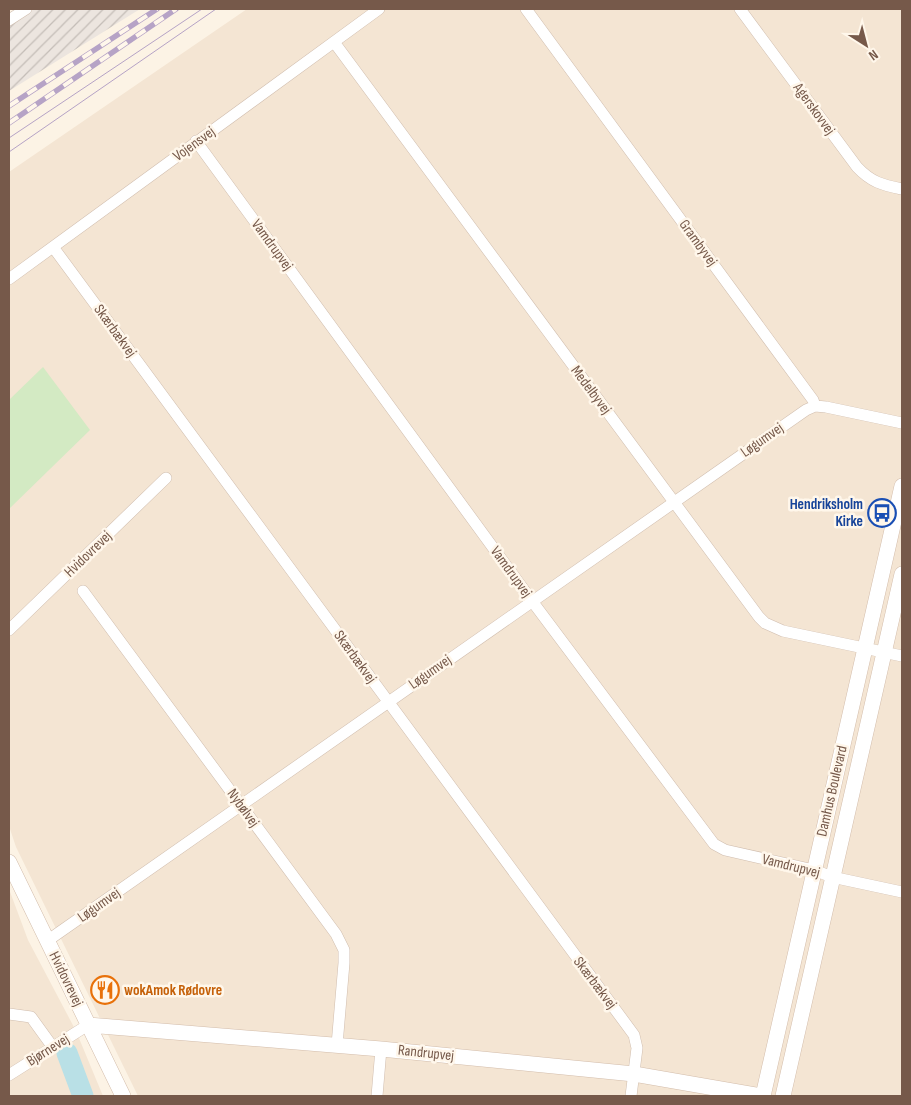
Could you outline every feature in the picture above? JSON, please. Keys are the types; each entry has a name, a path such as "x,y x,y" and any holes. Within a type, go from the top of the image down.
{"street":[{"path":"9,20 26,9"},
{"name":"Vojensvej","path":"9,279 379,9"},
{"name":"Grambyvej","path":"526,9 813,400 815,406"},
{"name":"Agerskovvej","path":"740,9 856,167 867,178 881,184 902,189"},
{"name":"Medelbyvej","path":"334,42 752,609 765,623 783,631 902,656"},
{"name":"Vamdrupvej","path":"196,141 532,601 714,844 725,850 814,870 832,877 902,892"},
{"name":"Skærbækvej","path":"53,247 634,1035 637,1048 631,1096"},
{"path":"815,406 902,423"},
{"name":"Løgumvej","path":"47,941 797,416 815,406"},
{"name":"Hvidovrevej","path":"9,630 166,478"},
{"name":"Damhus Boulevard","path":"762,1096 902,486"},
{"name":"Damhus Boulevard","path":"783,1096 902,574"},
{"name":"Nybølvej","path":"83,591 336,934 344,950 337,1045"},
{"name":"Hvidovrevej","path":"9,862 123,1096"},
{"path":"9,1014 31,1017 52,1046"},
{"name":"Randrupvej","path":"88,1025 337,1045 634,1074 762,1096"},
{"name":"Bjørnevej","path":"9,1075 52,1046 88,1025"},
{"path":"377,1096 381,1049"}],"shaded area":[{"path":"28,9 140,9 9,91 9,22"},
{"path":"247,9 902,9 902,1096 138,1096 16,847 9,826 9,172"},
{"path":"9,889 28,940 76,1031 103,1096 9,1096"}],"green space":[{"path":"43,367 90,430 9,509 9,400"}],"waterway":[{"path":"67,1053 83,1096"}],"tram line":[{"path":"9,138 202,9"},
{"path":"9,152 216,9"}],"railway":[{"path":"9,106 157,9"},
{"path":"9,123 176,9"}],"place":[{"name":"Hendriksholm Kirke","path":"882,513"},
{"name":"wokAmok Rødovre","path":"105,990"}]}
